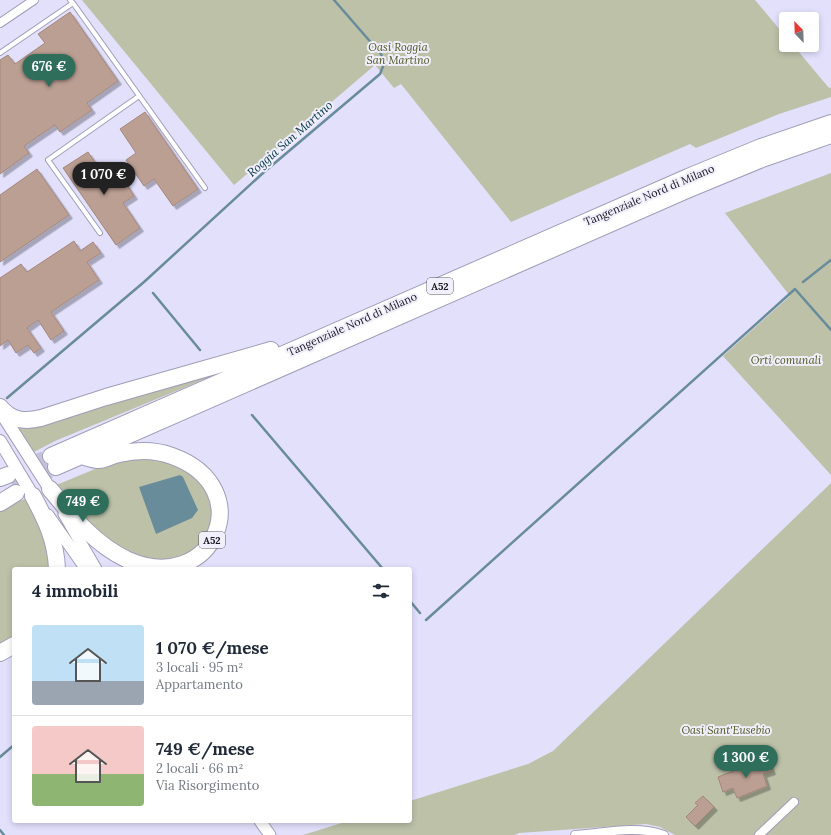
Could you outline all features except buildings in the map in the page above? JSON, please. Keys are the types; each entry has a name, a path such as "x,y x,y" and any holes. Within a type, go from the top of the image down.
{"highway":[{"name":"Tangenziale Nord di Milano","path":"831,123 724,162 479,268 54,461 81,456 706,182 762,159 831,135"},
{"name":"A52","path":"2,413 15,419 32,420 41,418 106,397 286,345 422,287 479,268"},
{"name":"A52","path":"50,489 77,521 103,545 117,554 138,563 163,567 179,566 201,554 211,543 219,522 218,501 214,487 208,479 192,467 173,457 153,452 125,452 99,460 81,456"},
{"path":"0,503 7,485"},
{"path":"33,496 46,520 54,543 56,567"},
{"path":"0,653 12,646"}],"main road":[{"path":"2,413 50,489"},
{"path":"0,442 33,496"}],"street":[{"path":"0,23 34,0"},
{"path":"50,489 95,567"},
{"path":"33,496 85,567"},
{"path":"759,835 794,802"},
{"path":"261,823 270,835"},
{"path":"575,835 635,830 654,831 664,835"}],"lane":[{"path":"0,53 72,2 205,188"},
{"path":"100,233 48,160 139,96"}],"green space":[{"name":"Oasi Roggia San Martino","path":"82,0 755,0 779,29 779,52 799,52 829,88 831,87 831,97 779,114 696,148 690,144 511,222 401,84 394,88 375,65 234,185"},
{"name":"Orti comunali","path":"831,173 831,475 723,356 790,296 725,213"},
{"path":"234,367 55,441 32,453 14,426"},
{"path":"124,457 163,457 208,485 218,516 191,557 157,563 108,544 54,486"},
{"name":"Oasi Sant'Eusebio","path":"831,483 831,835 675,835 660,827 646,824 519,833 514,835 303,835 342,823 412,823 412,800 528,764 553,751"},
{"path":"27,498 39,518 52,567 12,567 12,641 0,649 0,510"}],"water":[{"path":"180,475 183,477 198,510 192,518 156,534 139,487"}],"waterway":[{"name":"Roggia San Martino","path":"7,398 144,282 263,173 380,74 384,64 381,54 334,0"},
{"path":"803,282 831,260"},
{"path":"426,620 795,289 831,330"},
{"path":"153,293 200,350"},
{"path":"252,415 381,567"},
{"path":"412,603 420,613"},
{"path":"0,757 12,747"},
{"path":"0,830 4,835"}],"tunnel":[{"path":"8,475 51,456"},
{"path":"13,486 56,467"}]}
